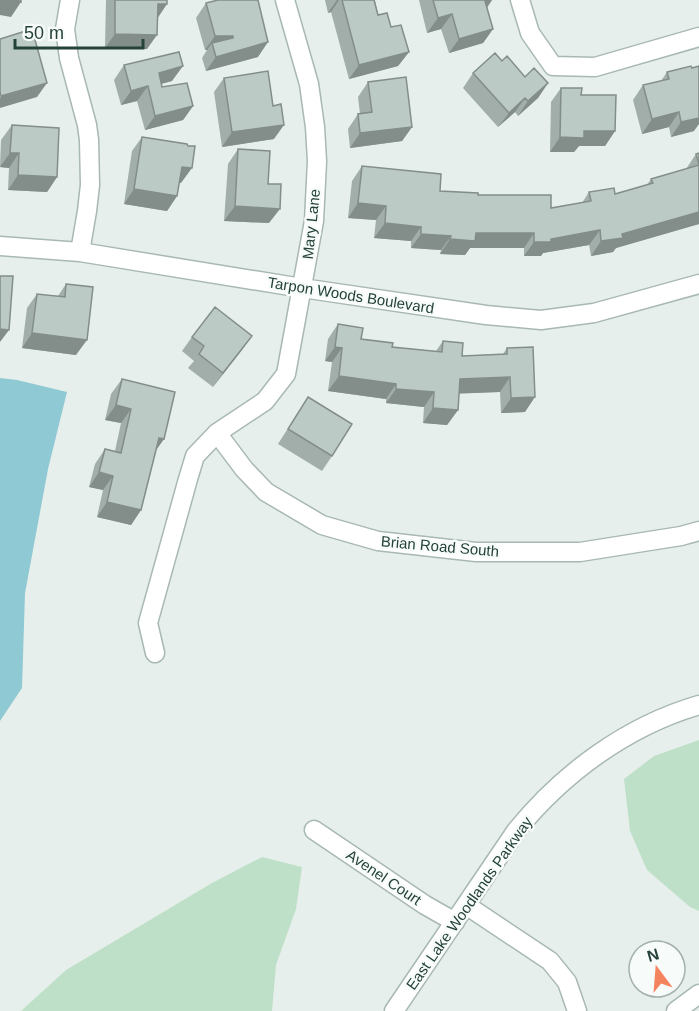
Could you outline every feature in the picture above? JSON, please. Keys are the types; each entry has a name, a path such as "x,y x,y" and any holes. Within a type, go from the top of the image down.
{"street":[{"path":"70,0 65,29 69,58 89,140 90,186 80,252"},
{"name":"Mary Lane","path":"155,653 148,623 195,456 217,433 265,401 286,374 314,220 316,161 315,127 309,84 285,0"},
{"path":"520,0 530,33 553,66 595,66 699,37"},
{"name":"Tarpon Woods Boulevard","path":"0,246 80,252 302,288 486,315 542,320 594,313 699,284"},
{"name":"Brian Road South","path":"217,433 244,469 266,492 322,525 378,540 476,552 580,552 699,531"},
{"name":"East Lake Woodlands Parkway","path":"394,1011 516,831 532,812 581,767 618,740 654,722 699,705"},
{"name":"Avenel Court","path":"314,830 425,905 455,922"},
{"path":"466,905 550,961 567,982 577,1011"},
{"path":"676,1011 699,994"}],"green space":[{"path":"699,740 699,911 690,907 647,870 630,831 624,779 654,756"},
{"path":"262,857 302,867 296,909 276,965 272,1011 21,1011 66,970 212,883"}],"water":[{"path":"0,378 67,392 48,469 25,593 22,688 0,721"}],"building":[{"path":"115,0 167,0 167,4 158,4 157,35 115,34"},
{"path":"218,0 258,0 268,42 216,57 212,43 233,38 233,36 215,36 206,3"},
{"path":"342,0 374,0 378,15 387,13 391,27 401,25 409,52 359,65"},
{"path":"433,0 489,0 485,1 493,29 459,39 452,14 438,18"},
{"path":"32,29 47,83 1,96 0,39"},
{"path":"179,52 183,66 159,73 162,87 187,83 193,106 155,116 148,86 131,91 124,65"},
{"path":"495,53 502,61 507,56 525,77 534,68 548,83 528,101 525,98 509,113 473,73"},
{"path":"691,66 692,68 699,66 699,118 681,122 679,112 652,119 643,85 669,79 667,72"},
{"path":"268,71 273,106 281,104 284,125 232,132 224,78"},
{"path":"406,77 412,127 360,133 358,114 372,112 368,82"},
{"path":"561,88 582,88 581,95 616,95 615,131 584,131 584,138 560,137"},
{"path":"12,125 59,128 57,177 18,175 19,153 10,153"},
{"path":"142,137 195,146 192,168 182,167 177,196 134,189"},
{"path":"238,149 270,151 268,184 281,184 280,209 235,206"},
{"path":"699,165 699,212 622,234 623,238 601,241 600,230 551,239 551,242 534,242 534,233 476,233 475,241 450,239 451,236 421,234 421,227 385,223 386,206 358,203 362,166 441,174 440,191 478,193 478,195 551,195 551,208 591,201 589,192 614,188 615,194 653,183 651,179"},
{"path":"0,276 13,276 9,330 0,329"},
{"path":"66,284 93,287 87,340 32,333 37,294 65,297"},
{"path":"215,307 252,336 223,373 199,354 204,346 192,337"},
{"path":"338,324 363,328 361,339 393,343 392,347 442,352 443,341 463,343 462,356 507,354 507,348 533,347 535,397 511,398 510,377 460,379 458,410 433,408 434,392 396,389 396,384 339,376 342,348 335,347"},
{"path":"122,379 175,392 164,439 159,438 141,510 107,502 113,476 99,472 105,449 121,453 131,409 116,405"},
{"path":"308,397 352,424 332,456 288,429"}]}
